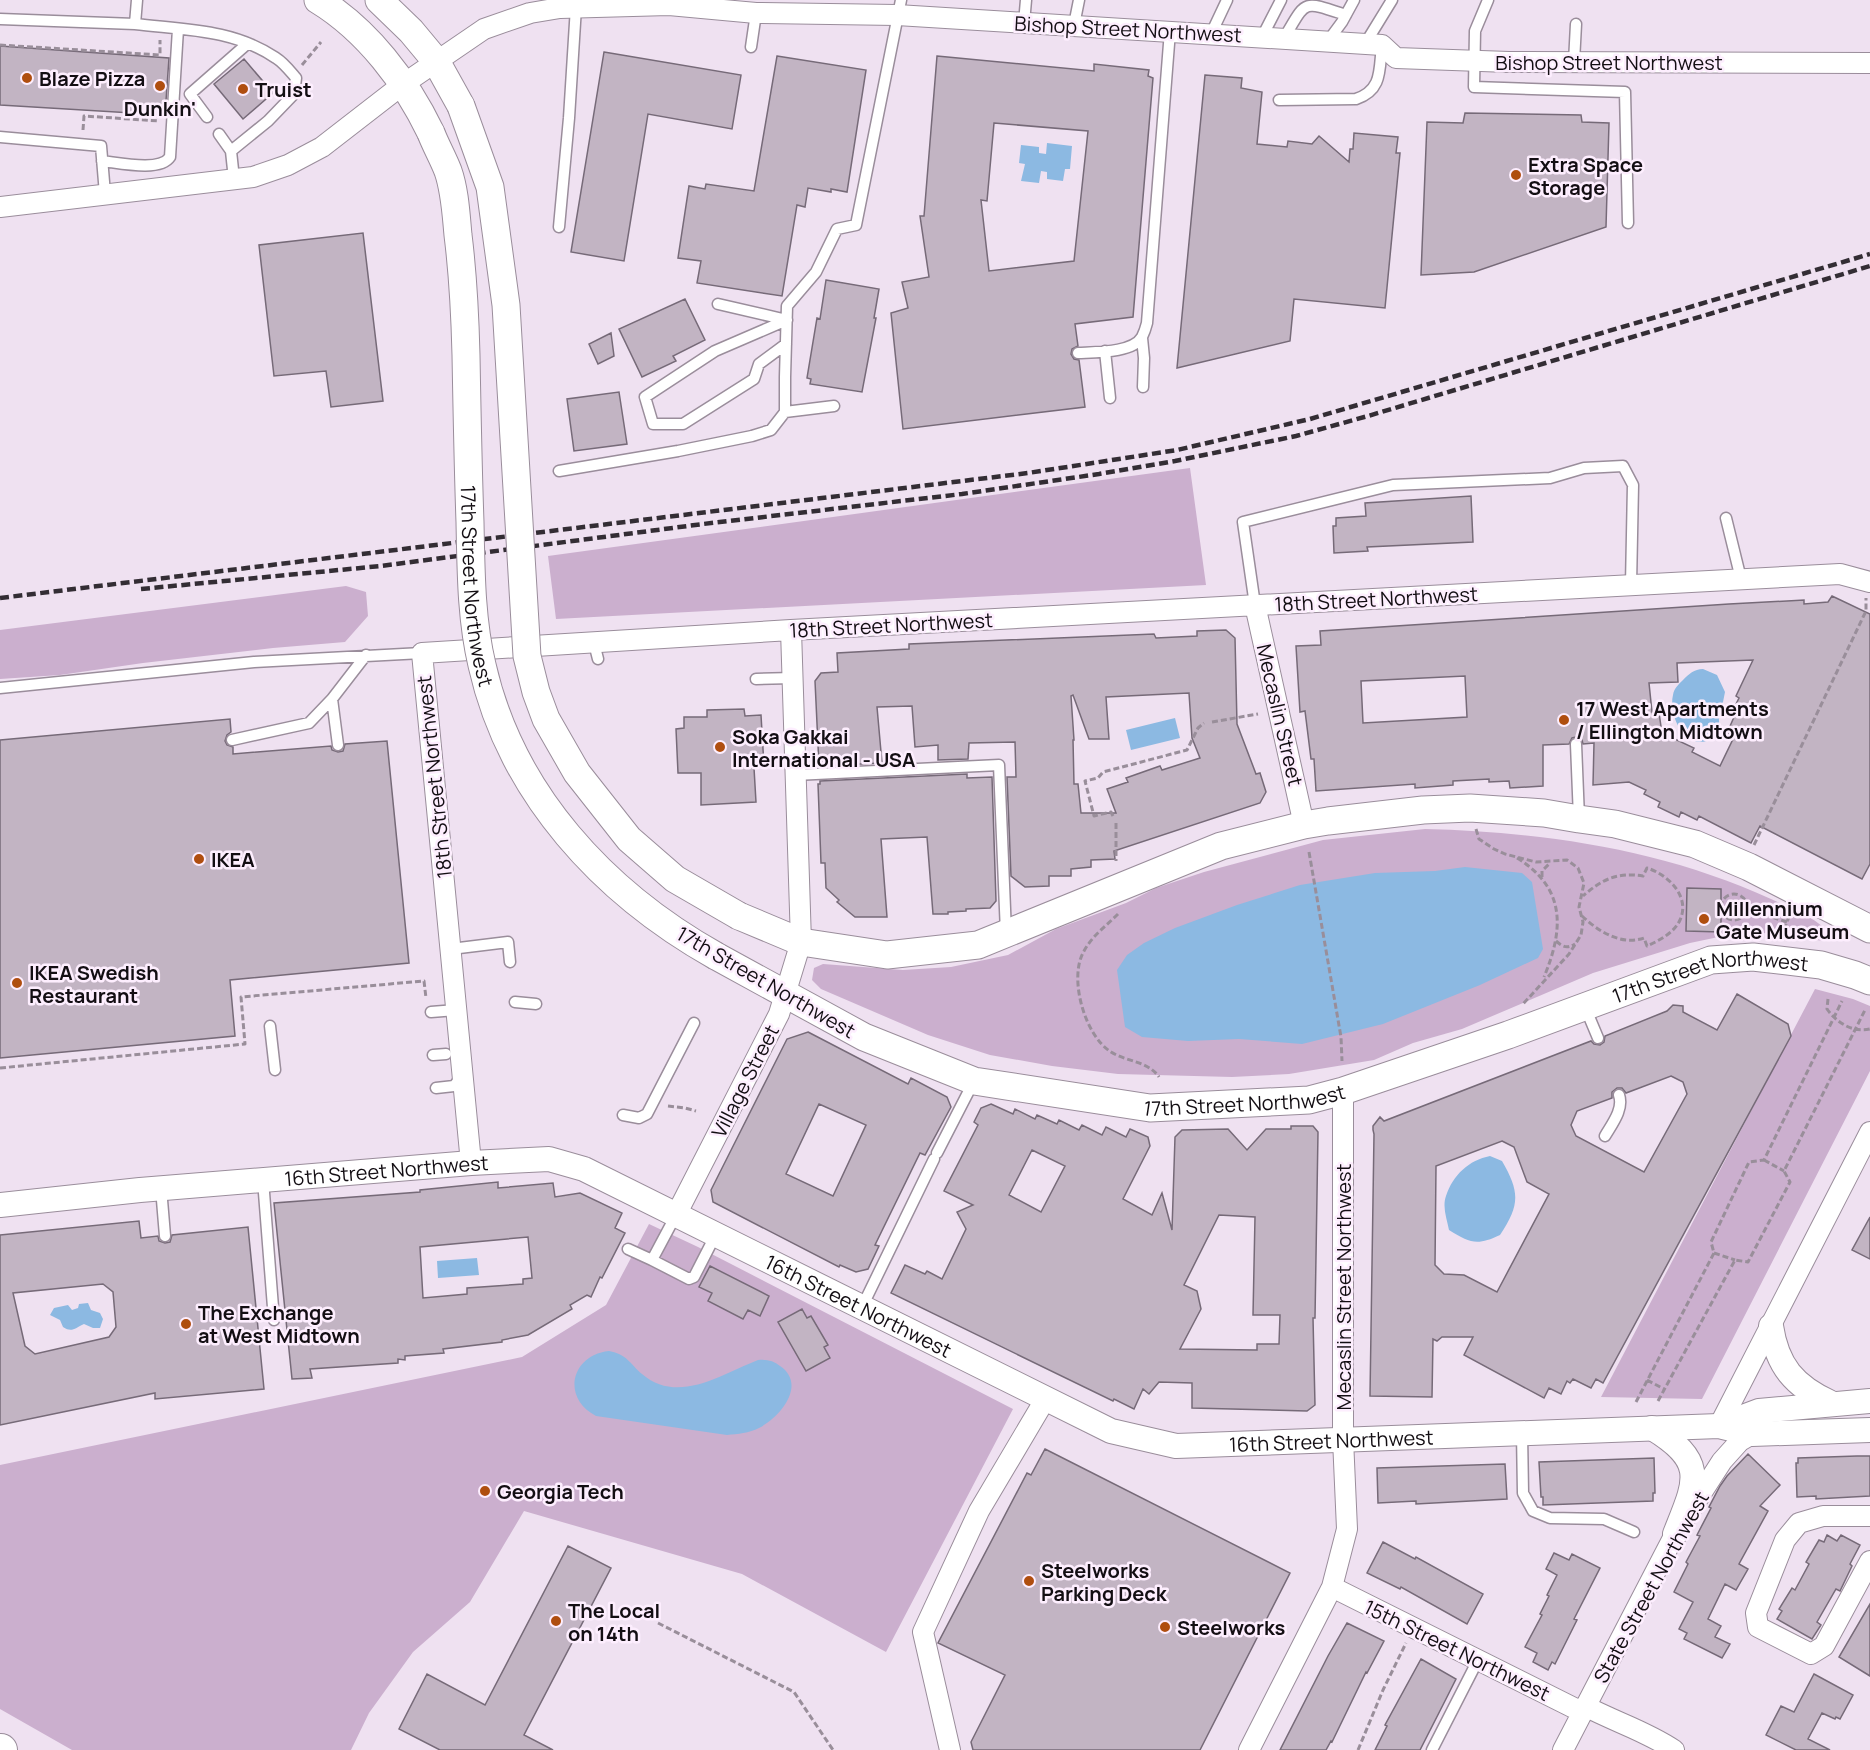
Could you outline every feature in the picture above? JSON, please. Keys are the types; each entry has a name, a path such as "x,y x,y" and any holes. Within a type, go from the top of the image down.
{"main road":[{"name":"17th Street Northwest","path":"318,0 335,11 376,49 418,107 448,172 456,212 464,291 472,596 481,664 504,735 524,775 548,812 596,868 648,912 693,943 864,1037 974,1082 1150,1108 1309,1100 1343,1091 1508,1035 1711,960 1754,957 1821,965 1870,981"},
{"path":"379,0 411,31 436,61 461,106 490,187 506,305 527,656 536,692 546,719 577,773 629,839 675,879 739,916 801,942 887,956 978,945 1221,846 1304,825 1423,810 1470,808 1544,813 1614,824 1695,844 1749,867 1870,929"}],"street":[{"name":"Bishop Street Northwest","path":"0,207 253,177 288,165 322,147 402,85 484,28 530,13 565,5 608,3 669,5 756,13 899,8 1024,23 1373,44 1396,58 1574,62 1870,63"},
{"name":"18th Street Northwest","path":"471,1163 422,654 596,651 791,630 1840,574 1868,587"},
{"name":"Mecaslin Street","path":"1255,605 1304,825"},
{"name":"Village Street","path":"676,1215 779,1014 801,942 791,630"},
{"name":"Mecaslin Street Northwest","path":"1249,1750 1332,1587 1347,1529 1343,1439 1343,1091"},
{"path":"1719,1426 1870,1132"},
{"name":"16th Street Northwest","path":"0,1205 161,1188 471,1163 549,1159 584,1169 1111,1431 1176,1446 1719,1426 1752,1434 1870,1430"},
{"path":"1771,1326 1778,1355 1784,1368 1808,1390 1831,1403"},
{"path":"951,1750 923,1632 979,1511 1046,1398"},
{"name":"16th Street Northwest","path":"1719,1426 1759,1411 1870,1401"},
{"path":"1652,1428 1675,1443 1686,1454 1694,1475 1691,1495 1675,1534"},
{"name":"State Street Northwest","path":"1563,1750 1675,1534 1722,1461 1740,1441 1752,1434"},
{"path":"1870,1516 1823,1516 1799,1523 1785,1540 1760,1602 1756,1613 1758,1627 1811,1653 1824,1646 1870,1561"},
{"name":"15th Street Northwest","path":"1332,1587 1584,1709 1654,1737 1674,1750"}],"lane":[{"path":"135,24 137,0"},
{"path":"1024,23 1026,0"},
{"path":"1074,25 1079,0"},
{"path":"1211,34 1227,0"},
{"path":"1262,37 1281,0"},
{"path":"1328,41 1354,0"},
{"path":"1280,100 1356,99 1368,95 1377,84 1373,44 1392,0"},
{"path":"1488,0 1475,31 1474,87 1625,92 1628,223"},
{"path":"1284,38 1303,6 1308,3 1315,3 1346,15"},
{"path":"559,227 569,118 565,5"},
{"path":"559,471 752,436 771,430 785,412 788,306 816,272 837,229 856,225 899,8"},
{"path":"751,47 756,13"},
{"path":"0,19 135,24 213,32 231,36 278,58 296,78 294,94 268,121 231,151"},
{"path":"1574,62 1576,24"},
{"path":"102,161 156,166 166,163 170,157 178,28"},
{"path":"1143,387 1142,338 1147,323 1150,294 1170,31"},
{"path":"207,117 190,94 247,44"},
{"path":"219,134 231,151 234,179"},
{"path":"0,137 101,146 105,194"},
{"path":"718,304 787,320"},
{"path":"786,344 759,364 754,379 683,424 653,424 645,397 715,351 787,320"},
{"path":"1078,353 1131,346 1142,338"},
{"path":"1105,351 1110,398"},
{"path":"785,412 834,406"},
{"path":"1255,605 1243,522 1393,485 1550,478 1584,468 1623,466 1633,485 1631,585"},
{"path":"1726,518 1741,579"},
{"path":"0,688 254,662 422,654"},
{"path":"232,741 309,723 332,699 366,656"},
{"path":"756,679 793,678"},
{"path":"332,699 338,745"},
{"path":"1576,744 1579,819"},
{"path":"795,775 999,765 1006,933"},
{"path":"451,949 508,942 510,962"},
{"path":"515,1002 536,1004"},
{"path":"429,1007 456,1010"},
{"path":"1585,1007 1598,1038"},
{"path":"623,1115 639,1118 647,1114 694,1023"},
{"path":"270,1026 275,1070"},
{"path":"433,1056 446,1054"},
{"path":"436,1088 454,1086 463,1075"},
{"path":"862,1306 974,1082"},
{"path":"1605,1136 1619,1111 1621,1101 1619,1095"},
{"path":"263,1180 274,1320"},
{"path":"161,1188 165,1236"},
{"path":"652,1260 676,1215"},
{"path":"628,1248 689,1279 694,1277 716,1234"},
{"path":"1522,1433 1523,1493 1533,1511 1550,1518 1604,1519 1634,1532"},
{"path":"1432,1750 1478,1659"}],"path":[{"path":"0,45 160,55 161,27"},
{"path":"291,72 302,65 321,42"},
{"path":"81,144 84,116 172,122"},
{"path":"1753,847 1866,611 1868,587"},
{"path":"1212,722 1258,714"},
{"path":"1113,816 1111,812 1094,816 1085,781 1098,778 1103,772 1187,750 1198,728 1204,723"},
{"path":"1116,823 1116,861"},
{"path":"1476,830 1479,839 1486,845 1512,856 1533,869 1556,906 1556,941 1543,981"},
{"path":"1309,852 1341,1038 1342,1061"},
{"path":"1512,856 1536,862 1567,860 1578,868 1584,883 1580,914 1583,929 1576,944 1523,1004"},
{"path":"1543,882 1542,871 1551,862"},
{"path":"1580,914 1596,929 1608,935 1637,940 1644,938 1647,946 1660,940 1672,930 1680,920 1685,907 1674,886 1660,873 1647,867 1643,876 1620,875 1607,878 1581,897"},
{"path":"1736,895 1742,897 1747,909 1739,919 1733,920 1727,918 1721,907 1724,900 1736,895"},
{"path":"1781,938 1792,908"},
{"path":"1124,909 1099,933 1083,953 1078,979 1081,999 1087,1023 1101,1045 1122,1058 1153,1069 1159,1077"},
{"path":"1747,909 1787,922"},
{"path":"1556,941 1563,947 1576,944"},
{"path":"0,1068 245,1044 241,997 424,981 429,1007"},
{"path":"1828,999 1827,1009 1843,1026 1870,1029"},
{"path":"1764,1160 1842,1001"},
{"path":"1784,1171 1866,1010"},
{"path":"669,1106 696,1111"},
{"path":"1636,1402 1714,1253 1711,1242 1749,1162 1764,1160 1784,1171 1790,1182 1748,1262 1714,1253"},
{"path":"1658,1401 1735,1260"},
{"path":"1647,1380 1665,1389"},
{"path":"658,1623 794,1692 833,1750"},
{"path":"1358,1750 1383,1690 1413,1628"}],"shaded area":[{"path":"1190,468 1206,585 556,619 548,556"},
{"path":"346,586 366,592 368,616 345,642 143,663 60,675 0,679 0,630"},
{"path":"1425,829 1558,839 1602,846 1688,867 1796,910 1820,924 1832,936 1824,941 1768,933 1728,935 1690,943 1593,973 1462,1029 1413,1043 1374,1060 1289,1074 1232,1077 1118,1074 990,1055 928,1035 821,989 812,980 814,968 823,964 903,970 951,967 1008,955 1056,929 1126,903 1156,888 1204,872 1323,840"},
{"path":"1815,989 1870,1006 1870,1071 1702,1399 1601,1397"},
{"name":"Georgia Tech","path":"649,1224 1013,1409 886,1652 742,1574 524,1511 470,1602 413,1652 369,1713 351,1750 72,1750 0,1709 0,1465 522,1357 606,1305"}],"water":[{"path":"1047,143 1072,146 1070,169 1065,169 1063,181 1047,179 1047,172 1041,171 1039,183 1021,181 1025,164 1019,163 1021,145 1039,147 1039,153 1046,154"},
{"path":"1703,669 1717,675 1725,692 1723,702 1716,711 1719,723 1716,733 1710,740 1701,742 1686,736 1680,729 1672,703 1678,685 1692,672"},
{"path":"1175,718 1180,738 1131,750 1126,730"},
{"path":"1465,867 1522,873 1532,882 1543,949 1538,958 1480,985 1383,1024 1302,1044 1239,1039 1188,1041 1142,1037 1125,1027 1117,970 1127,955 1144,943 1175,928 1300,885 1375,873 1435,871"},
{"path":"1490,1156 1502,1161 1508,1172 1515,1190 1514,1207 1500,1235 1485,1241 1474,1242 1449,1230 1444,1204 1449,1188 1457,1175 1475,1161"},
{"path":"477,1258 479,1275 438,1278 437,1261"},
{"path":"88,1303 91,1310 100,1313 103,1319 100,1328 84,1324 69,1330 63,1327 60,1320 50,1315 54,1308 68,1305 72,1310 78,1308 79,1304"},
{"path":"609,1351 624,1357 642,1374 656,1383 670,1387 700,1384 758,1360 767,1360 778,1364 788,1373 791,1391 782,1408 767,1423 755,1430 739,1434 727,1435 596,1416 578,1399 575,1378 586,1360 596,1354"}],"building":[{"path":"0,46 169,58 165,115 0,105"},
{"path":"604,52 741,75 732,129 648,114 624,261 571,252"},
{"path":"777,56 866,70 847,192 808,188 805,207 797,205 782,296 697,283 701,261 678,258 689,186 705,189 706,184 754,191"},
{"path":"937,56 1094,71 1094,64 1149,70 1148,76 1153,78 1133,317 1075,324 1078,346 1072,349 1071,354 1074,359 1079,360 1085,407 903,429 891,313 908,308 902,282 929,277 920,216 924,216","holes":["994,123 1088,131 1074,261 989,271 981,200 987,201"]},
{"name":"Truist","path":"244,59 273,93 243,119 214,84"},
{"path":"1205,75 1242,78 1241,88 1262,92 1257,144 1287,147 1288,141 1312,144 1319,136 1349,162 1354,133 1398,137 1396,153 1400,153 1385,308 1294,299 1290,341 1177,368"},
{"name":"Extra Space Storage","path":"1465,113 1581,115 1582,122 1609,123 1606,227 1474,272 1421,275 1427,122 1463,123"},
{"path":"363,233 383,401 331,407 326,371 274,376 259,245"},
{"path":"826,280 879,289 862,392 810,384 811,379 807,378"},
{"path":"685,299 705,340 673,356 676,361 642,377 619,329"},
{"path":"611,333 614,356 598,364 589,344"},
{"path":"619,392 627,444 574,451 567,399"},
{"path":"1471,496 1473,542 1367,547 1368,551 1334,553 1333,526 1336,526 1336,518 1366,516 1365,503"},
{"name":"17 West Apartments / Ellington Midtown","path":"1832,596 1870,614 1870,864 1862,879 1760,826 1751,843 1699,816 1697,820 1681,812 1679,817 1658,807 1660,802 1644,794 1646,790 1629,782 1593,785 1594,743 1583,744 1582,740 1576,737 1572,738 1569,744 1543,745 1543,786 1510,788 1509,781 1489,782 1489,779 1453,781 1453,785 1415,788 1415,784 1316,791 1314,759 1311,759 1305,711 1300,712 1296,646 1321,645 1320,631 1729,604 1804,600 1804,604 1828,602","holes":["1753,660 1736,696 1739,698 1735,706 1738,708 1727,733 1734,737 1720,766 1692,752 1694,748 1662,733 1659,713 1652,712 1649,683 1678,682 1677,663","1465,676 1467,717 1363,723 1361,681"]},
{"path":"1226,630 1235,638 1237,724 1256,774 1260,773 1266,792 1260,803 1114,851 1115,859 1091,860 1091,867 1071,869 1071,876 1049,876 1049,886 1025,887 1011,876 1007,777 1016,777 1015,742 969,743 968,759 938,760 938,745 915,747 912,706 877,707 882,763 819,766 815,681 821,673 838,672 837,653 909,649 909,644 1154,634 1156,638 1197,636 1197,631","holes":["1189,693 1192,738 1200,758 1162,770 1160,766 1126,778 1128,782 1107,789 1116,813 1081,813 1078,784 1074,784 1071,696 1073,695 1089,739 1109,739 1106,697"]},
{"name":"Soka Gakkai International - USA","path":"744,709 745,716 761,715 764,766 754,768 756,802 701,805 701,773 678,773 676,729 684,728 684,717 707,717 707,710"},
{"name":"IKEA","path":"230,719 231,732 225,741 227,745 233,747 233,754 331,746 332,750 338,752 343,751 345,744 387,741 409,963 230,980 235,1036 0,1058 0,740"},
{"path":"967,774 967,778 992,777 996,901 990,908 933,914 927,837 881,839 887,917 855,917 837,902 839,900 826,888 825,863 821,863 818,784 820,781"},
{"name":"Millennium Gate Museum","path":"1687,888 1721,889 1721,932 1686,931"},
{"path":"1737,994 1788,1024 1791,1036 1603,1383 1596,1379 1591,1388 1573,1379 1570,1383 1567,1381 1561,1394 1549,1388 1544,1398 1464,1355 1473,1337 1442,1337 1437,1341 1433,1339 1432,1397 1370,1396 1373,1126 1380,1117 1384,1121 1591,1041 1600,1045 1604,1042 1605,1036 1667,1011 1673,1005 1683,1006 1683,1012 1717,1030","holes":["1671,1076 1683,1082 1687,1094 1644,1172 1576,1136 1571,1125 1577,1111 1612,1098 1612,1092 1617,1088 1622,1088 1626,1093","1502,1141 1514,1147 1527,1182 1549,1194 1497,1292 1464,1275 1444,1274 1435,1265 1436,1166"]},
{"path":"808,1032 908,1084 911,1078 947,1097 951,1107 925,1155 920,1153 875,1245 879,1246 868,1269 856,1272 840,1265 839,1267 713,1202 711,1190 787,1039","holes":["819,1104 866,1125 833,1196 786,1174"]},
{"path":"991,1104 1013,1114 1015,1109 1035,1119 1037,1115 1057,1124 1059,1120 1079,1130 1082,1125 1102,1135 1106,1127 1126,1137 1130,1129 1148,1137 1150,1146 1123,1199 1152,1215 1162,1193 1172,1230 1175,1137 1182,1130 1228,1129 1247,1150 1266,1129 1313,1126 1318,1132 1315,1318 1313,1318 1315,1405 1307,1411 1192,1408 1192,1383 1159,1382 1149,1394 1143,1389 1134,1409 1114,1399 1113,1401 891,1293 905,1265 925,1274 927,1271 942,1279 966,1229 957,1212 973,1205 944,1191 978,1125 974,1122 981,1108","holes":["1032,1150 1065,1166 1041,1212 1009,1195","1219,1215 1255,1217 1253,1315 1280,1315 1279,1344 1257,1344 1257,1350 1180,1349 1201,1309 1197,1291 1184,1285"]},
{"path":"498,1182 498,1188 553,1183 555,1197 580,1193 622,1213 615,1228 625,1233 591,1297 587,1295 570,1305 572,1309 528,1335 502,1340 502,1342 443,1349 444,1353 405,1356 405,1360 398,1359 398,1363 310,1369 312,1378 292,1379 274,1203 420,1192 420,1190","holes":["528,1237 532,1278 523,1279 523,1284 467,1288 467,1294 423,1298 420,1247"]},
{"path":"1870,1217 1870,1259 1852,1250"},
{"name":"The Exchange at West Midtown","path":"139,1221 141,1238 158,1236 159,1241 165,1243 170,1242 172,1235 248,1227 264,1389 155,1399 155,1393 0,1425 0,1235","holes":["103,1284 113,1292 116,1327 109,1337 35,1354 25,1346 13,1293"]},
{"path":"710,1266 769,1296 760,1316 748,1310 743,1319 708,1301 712,1293 699,1287"},
{"path":"802,1309 807,1318 811,1316 828,1345 824,1347 830,1358 806,1371 778,1322"},
{"name":"Steelworks","path":"1045,1449 1290,1573 1200,1750 973,1750 971,1742 1005,1675 938,1643 1027,1473 1031,1475"},
{"path":"1748,1454 1780,1485 1760,1506 1768,1511 1739,1564 1748,1569 1736,1590 1725,1584 1708,1619 1721,1626 1715,1637 1730,1644 1722,1658 1684,1639 1687,1633 1679,1629 1693,1602 1674,1592 1720,1486"},
{"path":"1870,1456 1870,1496 1816,1499 1816,1496 1797,1497 1796,1463 1798,1463 1798,1458"},
{"path":"1654,1458 1655,1493 1653,1493 1653,1501 1543,1505 1539,1462"},
{"path":"1505,1464 1507,1499 1416,1504 1416,1501 1378,1503 1377,1468"},
{"path":"1827,1535 1837,1541 1841,1535 1860,1545 1840,1591 1836,1589 1817,1622 1821,1625 1812,1639 1777,1619 1782,1611 1779,1609 1792,1588 1795,1590 1809,1564 1806,1562 1819,1540 1824,1542"},
{"path":"1383,1542 1415,1559 1416,1557 1483,1594 1467,1624 1401,1587 1400,1589 1367,1573"},
{"name":"The Local on 14th","path":"568,1546 611,1568 524,1735 553,1750 440,1750 399,1729 427,1674 485,1705"},
{"path":"1554,1553 1569,1560 1572,1554 1600,1568 1574,1619 1577,1620 1555,1664 1552,1662 1548,1670 1533,1662 1537,1653 1525,1647 1542,1615 1540,1614 1549,1596 1547,1595 1557,1575 1546,1569"},
{"path":"1870,1604 1870,1676 1839,1657"},
{"path":"1347,1623 1384,1641 1366,1672 1332,1742 1326,1750 1280,1750 1328,1656"},
{"path":"1421,1659 1456,1679 1448,1695 1420,1750 1375,1750 1387,1726 1385,1725"},
{"path":"1814,1674 1853,1695 1840,1719 1822,1713 1808,1739 1830,1750 1796,1750 1766,1735 1781,1706 1794,1712"}],"railway":[{"path":"0,598 1028,473 1177,450 1310,419 1870,254"},
{"path":"141,589 381,566 703,524 962,494 1175,461 1296,436 1368,416 1870,266"}],"place":[{"name":"Blaze Pizza","path":"27,78"},
{"name":"Dunkin'","path":"160,86"},
{"name":"Truist","path":"243,89"},
{"name":"Extra Space Storage","path":"1516,175"},
{"name":"17 West Apartments / Ellington Midtown","path":"1564,720"},
{"name":"Soka Gakkai International - USA","path":"720,747"},
{"name":"IKEA","path":"199,859"},
{"name":"Millennium Gate Museum","path":"1704,919"},
{"name":"IKEA Swedish Restaurant","path":"17,983"},
{"name":"The Exchange at West Midtown","path":"186,1324"},
{"name":"Georgia Tech","path":"485,1491"},
{"name":"Steelworks Parking Deck","path":"1029,1581"},
{"name":"The Local on 14th","path":"556,1621"},
{"name":"Steelworks","path":"1165,1627"}]}
